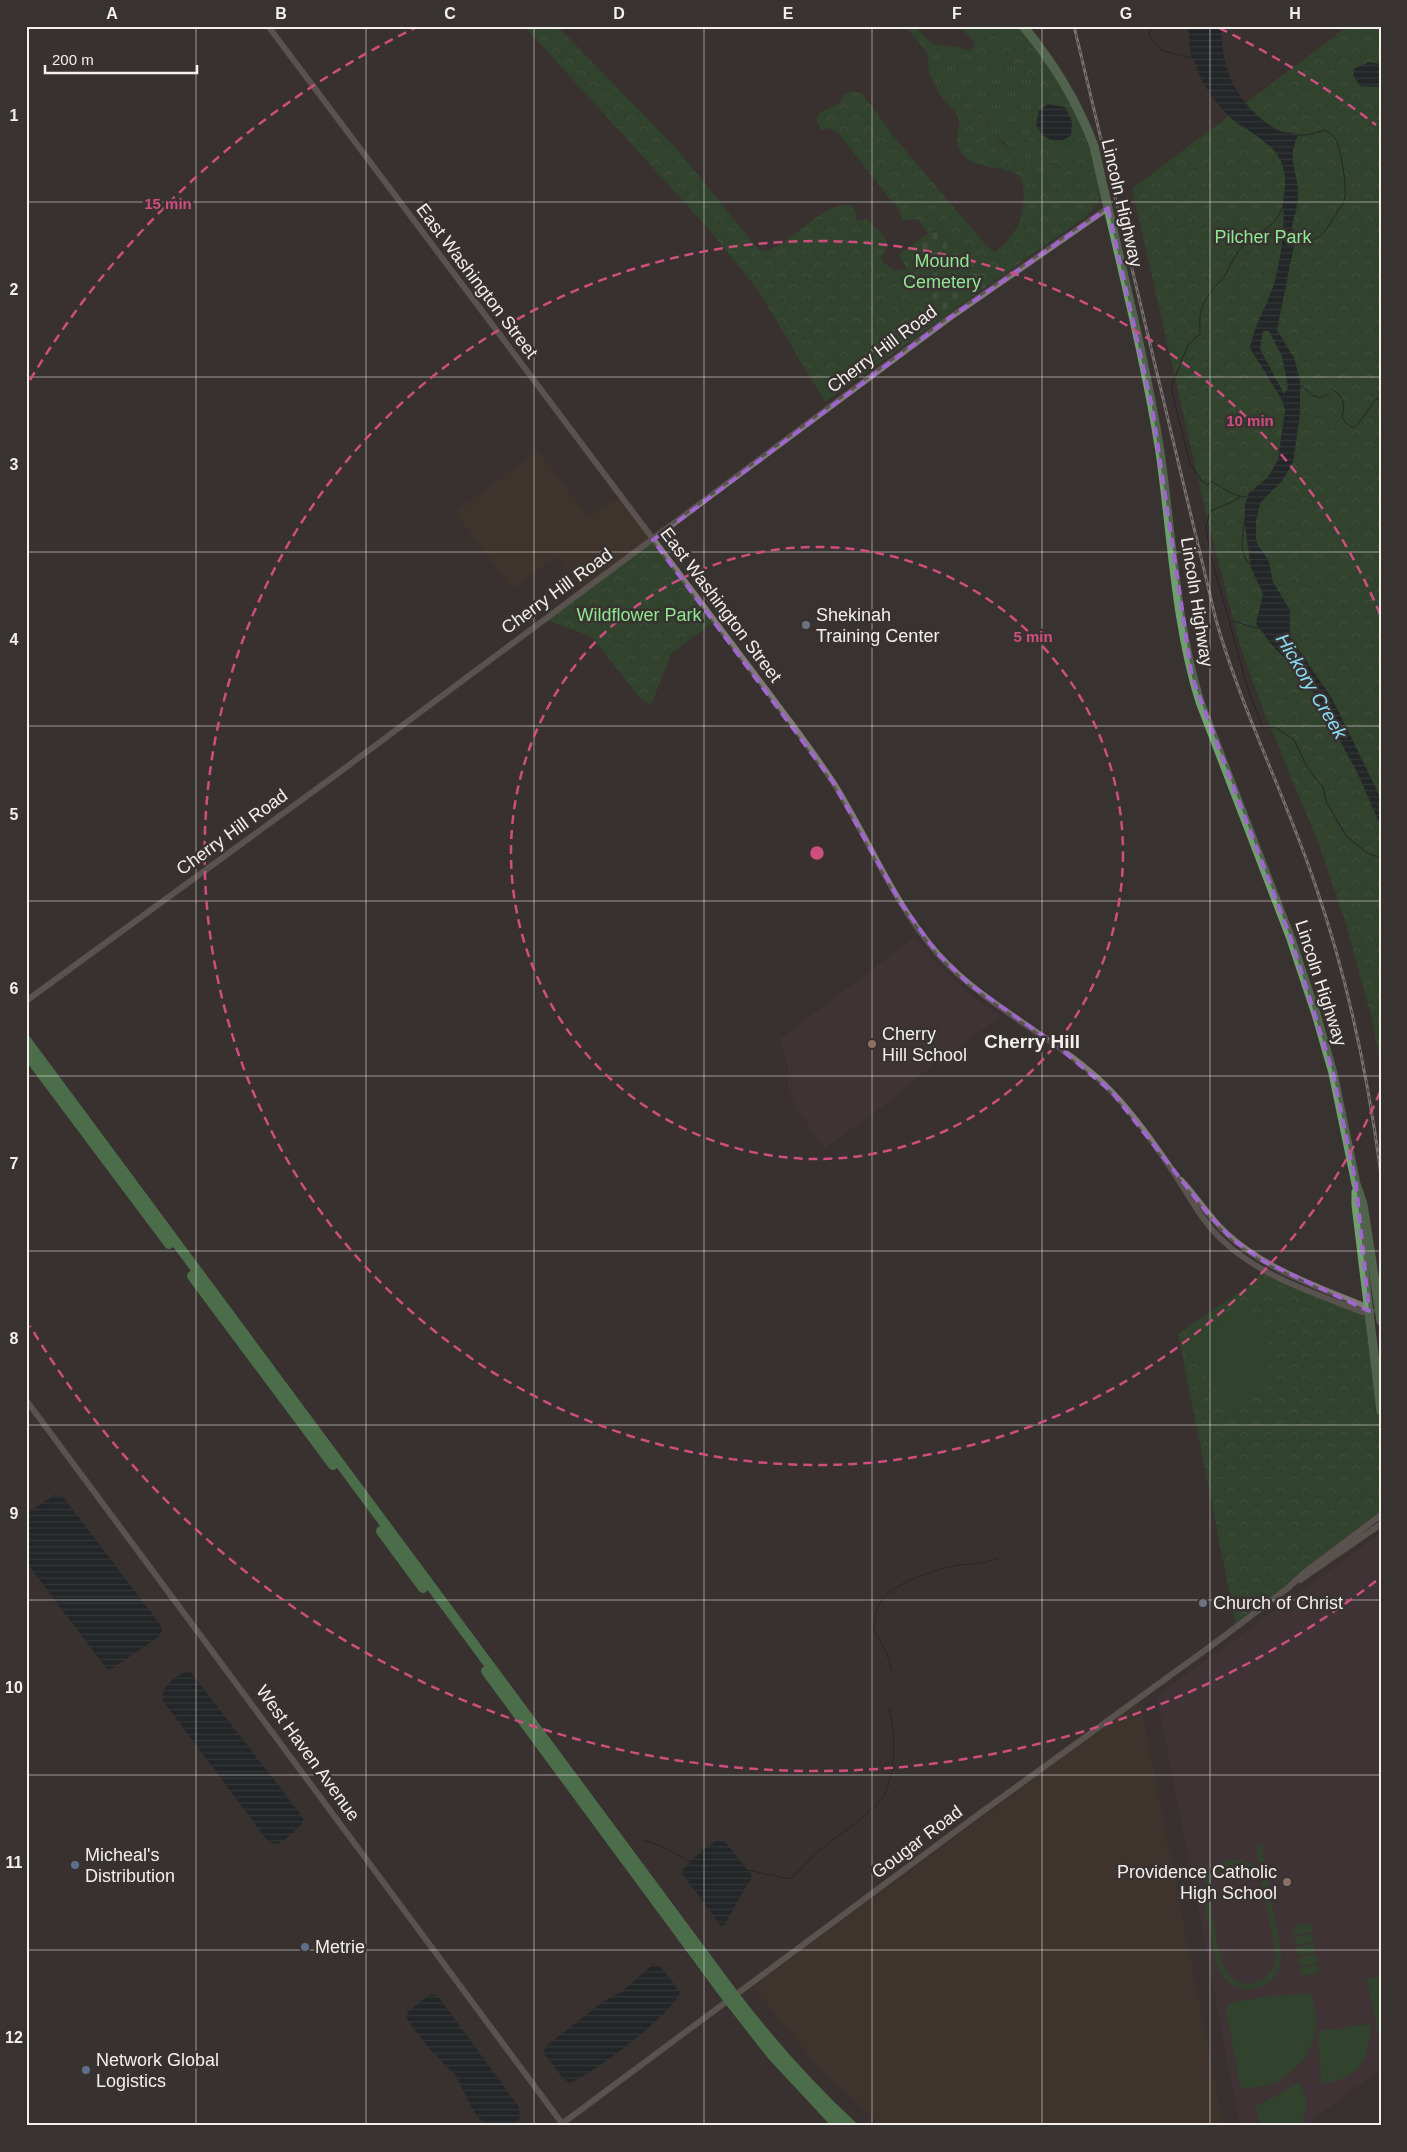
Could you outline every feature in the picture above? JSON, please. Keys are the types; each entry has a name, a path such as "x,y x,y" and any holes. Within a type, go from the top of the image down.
{"highway":[{"path":"26,1040 734,1995 782,2054 852,2126"},
{"path":"26,1053 728,1999 771,2054 838,2126"}],"main road":[{"name":"Lincoln Highway","path":"1023,26 1060,74 1081,112 1094,146 1152,407 1192,677 1291,939 1316,1014 1333,1073 1356,1184 1368,1229 1380,1316"},
{"name":"Lincoln Highway","path":"1356,1184 1356,1205 1381,1411"}],"street":[{"name":"East Washington Street","path":"268,26 783,712 833,782 900,902 938,953 969,984 1036,1030 1102,1082 1132,1114 1174,1172 1217,1224 1254,1256 1279,1270 1364,1306 1369,1312"},
{"name":"Cherry Hill Road","path":"26,1001 653,540 948,319 1108,208"},
{"path":"1369,1312 1380,1316"},
{"name":"West Haven Avenue","path":"26,1400 562,2125"},
{"name":"Gougar Road","path":"562,2125 709,2013 1215,1643 1381,1515"},
{"name":"Gougar Road","path":"1294,1583 1306,1577 1381,1524"}],"highlighted area":[{"path":"1108,208 1152,407 1192,677 1291,939 1333,1073 1356,1184 1369,1311 1265,1262 1233,1240 1209,1215 1112,1092 1056,1045 969,984 937,953 900,902 833,782 653,540 948,319"}],"shaded area":[{"path":"538,451 589,518 619,497 650,540 582,590 557,556 512,589 455,512"},
{"name":"Cherry Hill School","path":"914,938 937,965 975,998 1001,1016 917,1077 897,1096 824,1149 800,1113 788,1088 788,1067 780,1039"},
{"name":"Providence Catholic High School","path":"1381,1533 1381,2069 1304,2126 1240,2126 1157,1696"},
{"path":"1140,1701 1223,2126 881,2126 818,2066 753,1987"}],"green space":[{"path":"524,26 557,26 676,148 759,250 768,250 779,245 826,211 839,206 851,205 857,214 856,219 858,221 867,219 883,235 888,246 880,259 894,271 904,269 909,271 943,318 825,402 758,290 706,226"},
{"path":"905,26 914,26 932,44 958,47 970,51 973,49 982,55 1007,61 1029,76 1037,90 1036,95 1039,104 1029,136 1048,163 1061,166 1062,169 1054,181 1046,188 1041,185 1003,141 993,133 980,112 970,110 967,103 969,99 945,96 946,103 929,72 927,52"},
{"path":"958,26 1018,26 1045,57 1066,93 1083,128 1095,163 1100,200 1087,216 986,287 940,225 928,233 917,219 902,220 899,210 838,133 830,128 822,130 817,123 817,117 821,112 839,104 845,94 850,91 862,93 894,137 986,245 995,252 1010,237 1020,220 1024,200 1021,178 1014,173 985,166 967,159 961,152 957,142 959,119 946,101 946,93 958,84 966,87 970,93 967,103 970,110 984,117 992,132 1006,147 1033,163 1042,185 1046,188 1062,169 1058,165 1041,159 1029,144 1030,130 1039,104 1032,80 1023,71 1009,62 982,56 973,49 975,42"},
{"name":"Pilcher Park","path":"1348,26 1381,26 1381,1070 1372,1020 1346,924 1318,842 1262,707 1240,645 1209,526 1132,189"},
{"name":"Mound Cemetery","path":"940,225 986,287 943,318 898,255"},
{"name":"Wildflower Park","path":"653,542 713,622 671,654 651,705 640,698 592,637 547,620"},
{"path":"1261,1273 1366,1313 1381,1427 1381,1513 1236,1625 1178,1334 1251,1284"},
{"path":"1244,1302 1267,1340 1271,1360 1259,1379 1228,1405 1185,1347 1185,1343"},
{"path":"1261,1845 1281,1955 1280,1965 1273,1979 1261,1986 1248,1989 1230,1983 1224,1978 1216,1963 1205,1906 1204,1889 1209,1874 1221,1863 1237,1860 1245,1861 1260,1869 1256,1846","holes":["1236,1865 1252,1870 1262,1882 1276,1954 1275,1963 1266,1977 1259,1981 1243,1983 1235,1980 1228,1974 1221,1958 1212,1915 1210,1884 1217,1873 1228,1867"]},
{"path":"1310,1923 1312,1932 1294,1935 1292,1927"},
{"path":"1312,1934 1314,1942 1296,1945 1294,1937"},
{"path":"1314,1944 1315,1952 1298,1956 1296,1947"},
{"path":"1316,1954 1318,1963 1300,1966 1298,1958"},
{"path":"1318,1965 1319,1973 1302,1976 1300,1968"},
{"path":"1381,1976 1381,2046 1367,1979"},
{"path":"1311,1993 1316,2013 1316,2029 1314,2039 1305,2057 1292,2072 1272,2084 1241,2089 1226,2010 1231,2003 1263,1997"},
{"path":"1370,2024 1368,2048 1360,2066 1345,2077 1321,2083 1318,2035 1321,2031"},
{"path":"1300,2082 1307,2104 1302,2126 1262,2126 1255,2107"}],"water":[{"path":"1188,26 1220,26 1227,68 1242,99 1266,123 1281,131 1298,135 1293,151 1298,196 1292,227 1296,236 1277,330 1294,358 1300,380 1300,414 1293,462 1283,480 1260,503 1256,521 1256,538 1257,543 1269,562 1273,582 1290,610 1290,637 1333,700 1381,799 1381,827 1357,772 1316,697 1305,680 1273,646 1256,624 1263,594 1251,568 1245,525 1245,504 1249,493 1268,477 1278,460 1285,410 1282,400 1250,348 1254,331 1274,284 1279,264 1283,234 1285,178 1280,159 1275,152 1263,140 1233,120 1226,113 1206,87 1195,61 1191,58","holes":["1263,331 1269,331 1282,356 1288,388 1284,394 1260,349"]},
{"path":"1369,62 1381,64 1381,87 1360,86 1353,75 1354,69"},
{"path":"1048,104 1065,107 1072,121 1071,135 1066,139 1051,140 1042,134 1036,125 1039,111"},
{"path":"54,1495 63,1497 160,1624 162,1630 158,1637 110,1670 106,1668 26,1562 26,1514"},
{"path":"186,1671 192,1674 302,1816 304,1821 302,1824 282,1842 274,1844 267,1840 163,1701 166,1687"},
{"path":"723,1839 751,1874 752,1878 724,1925 721,1926 681,1872 706,1847"},
{"path":"653,1964 661,1967 680,1992 674,2002 630,2043 580,2078 569,2083 561,2076 543,2052 546,2046 604,2001 623,1991"},
{"path":"431,1994 438,1996 519,2107 520,2118 512,2126 485,2126 471,2107 456,2076 426,2045 407,2019 407,2012"}],"waterway":[{"path":"1151,26 1149,35 1161,50 1191,58"},
{"name":"Hickory Creek","path":"1245,126 1269,145"},
{"path":"1296,236 1303,239 1316,239 1329,226 1343,204 1345,196 1342,161 1335,138 1324,130 1308,135 1298,135"},
{"path":"1246,497 1223,489 1211,481 1208,485 1202,481 1190,464 1171,387 1188,345 1200,334 1200,313 1207,298 1225,275 1239,250 1268,228 1277,219 1283,206"},
{"path":"1300,385 1312,395 1320,398 1329,394"},
{"path":"1335,391 1341,397 1343,403 1342,417 1353,428 1377,398 1381,404"},
{"path":"1240,497 1210,511 1206,528 1211,557 1249,692 1263,728 1275,727 1294,740 1308,769 1323,787 1326,801 1346,836 1369,854 1381,858"},
{"name":"Hickory Creek","path":"1246,517 1242,542 1244,556 1251,565"},
{"path":"1229,621 1260,628"},
{"path":"891,1670 887,1654 874,1629 875,1617 882,1599 896,1587 929,1573 959,1565 997,1559"},
{"path":"747,1870 790,1879 816,1853 859,1821 880,1801 890,1781 894,1756 893,1730 889,1708"},
{"path":"643,1840 661,1846 691,1862"}],"railway":[{"path":"1074,26 1216,620 1238,687 1291,818 1327,920 1356,1028 1370,1101 1381,1175"}],"place":[{"name":"Shekinah Training Center","path":"806,625"},
{"name":"Cherry Hill School","path":"872,1044"},
{"name":"Church of Christ","path":"1203,1603"},
{"name":"Micheal's Distribution","path":"75,1865"},
{"name":"Providence Catholic High School","path":"1287,1882"},
{"name":"Metrie","path":"305,1947"},
{"name":"Network Global Logistics","path":"86,2070"}],"district":[{"name":"Cherry Hill","path":"1032,1041"}]}
